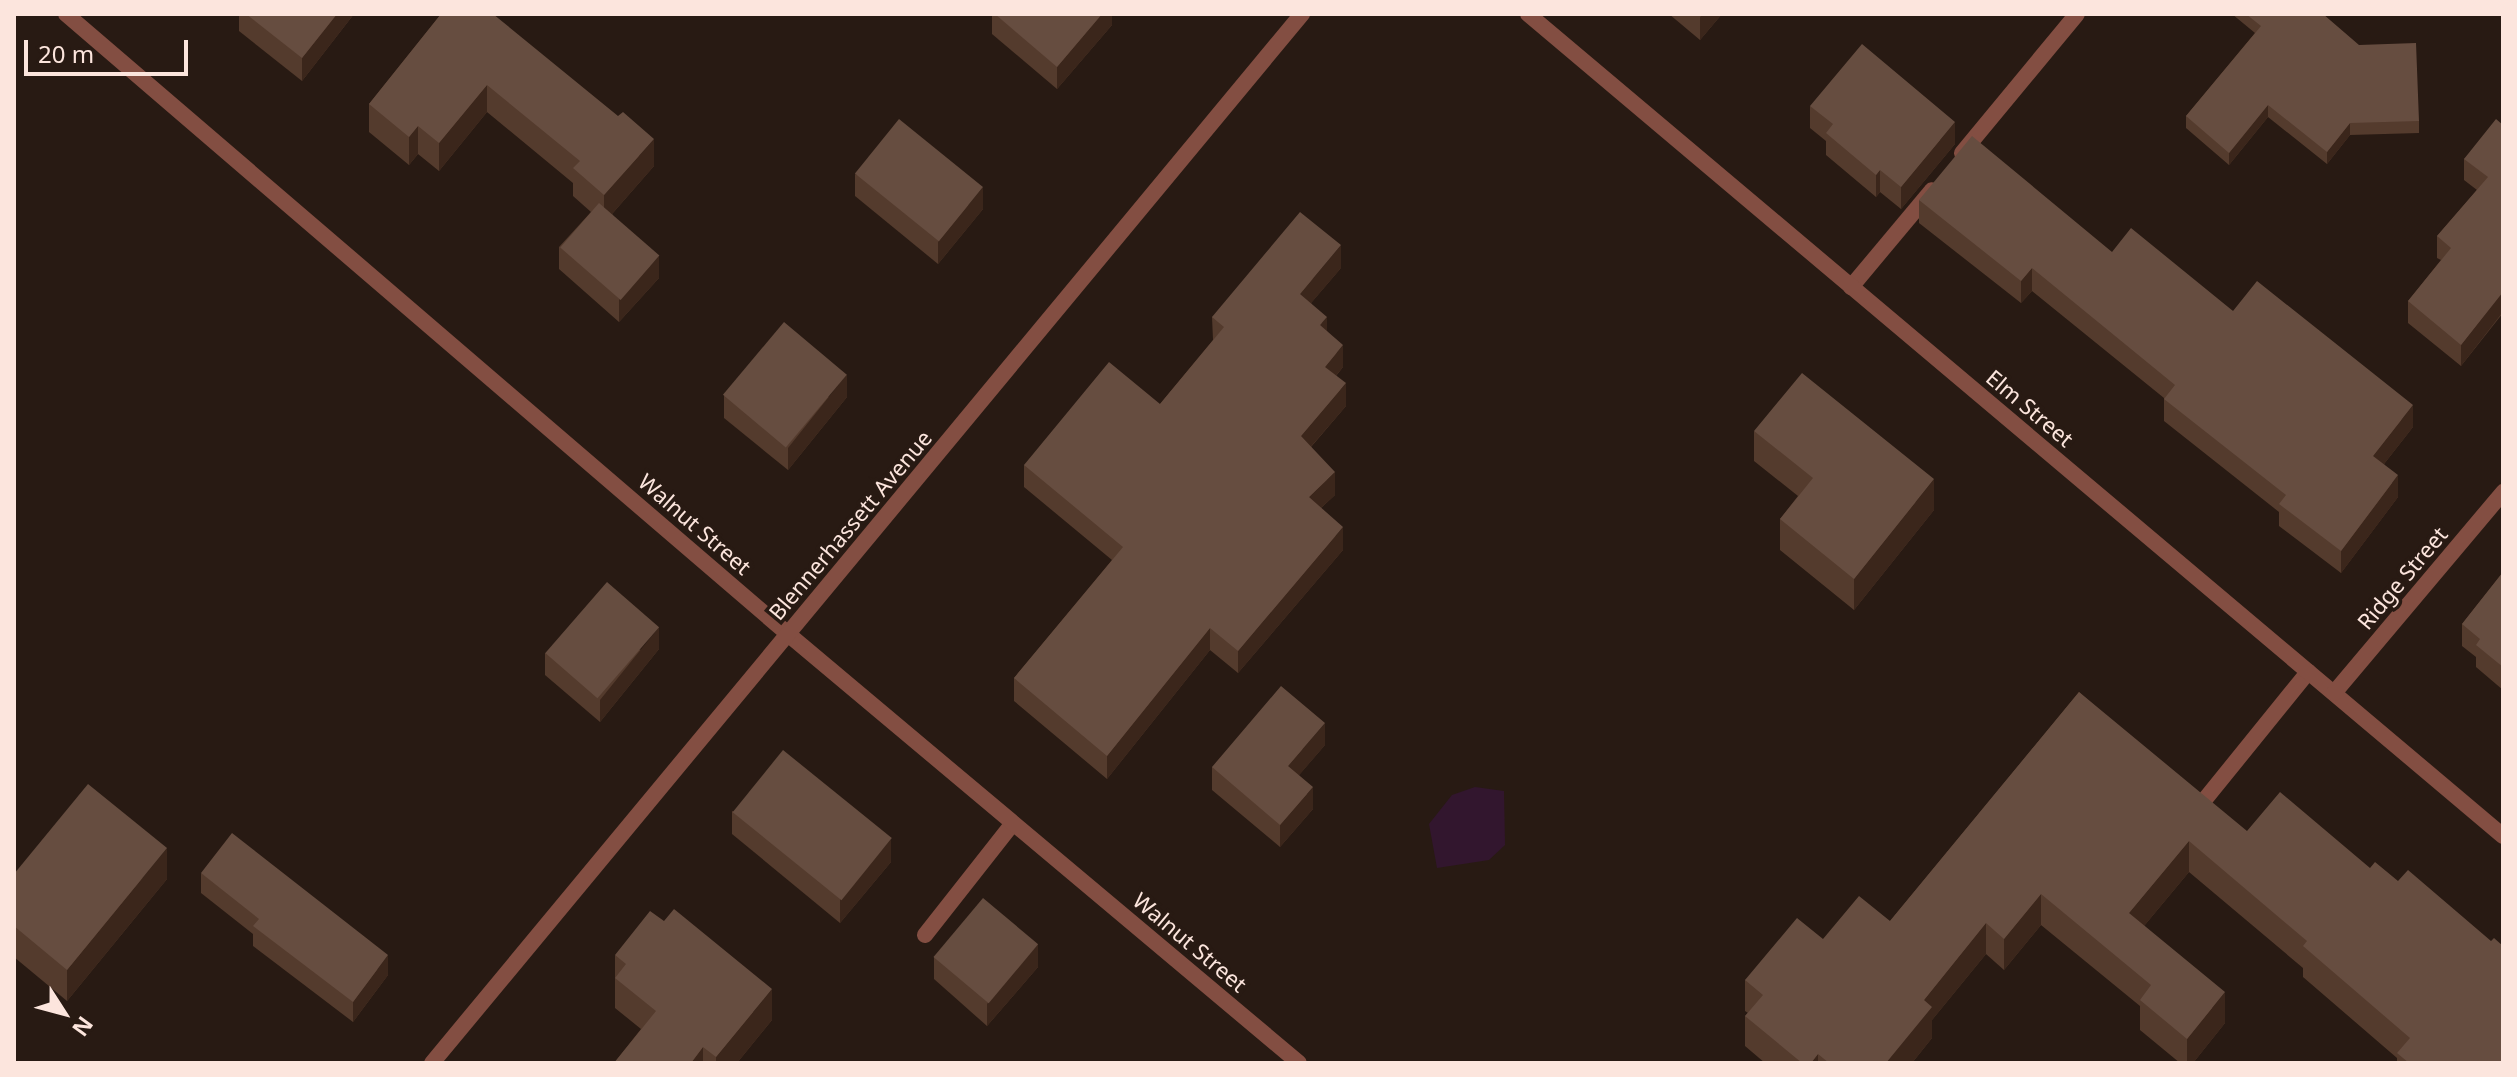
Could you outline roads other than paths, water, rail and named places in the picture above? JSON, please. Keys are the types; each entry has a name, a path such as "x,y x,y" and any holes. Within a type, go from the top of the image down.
{"street":[{"name":"Walnut Street","path":"66,14 788,634 1299,1063"},
{"name":"Blennerhassett Avenue","path":"432,1063 1302,14"},
{"name":"Elm Street","path":"1528,14 2503,836"},
{"path":"1851,287 2077,14"},
{"name":"Ridge Street","path":"2334,693 2503,492"},
{"path":"2202,803 2308,672"},
{"path":"925,935 1013,823"}]}
